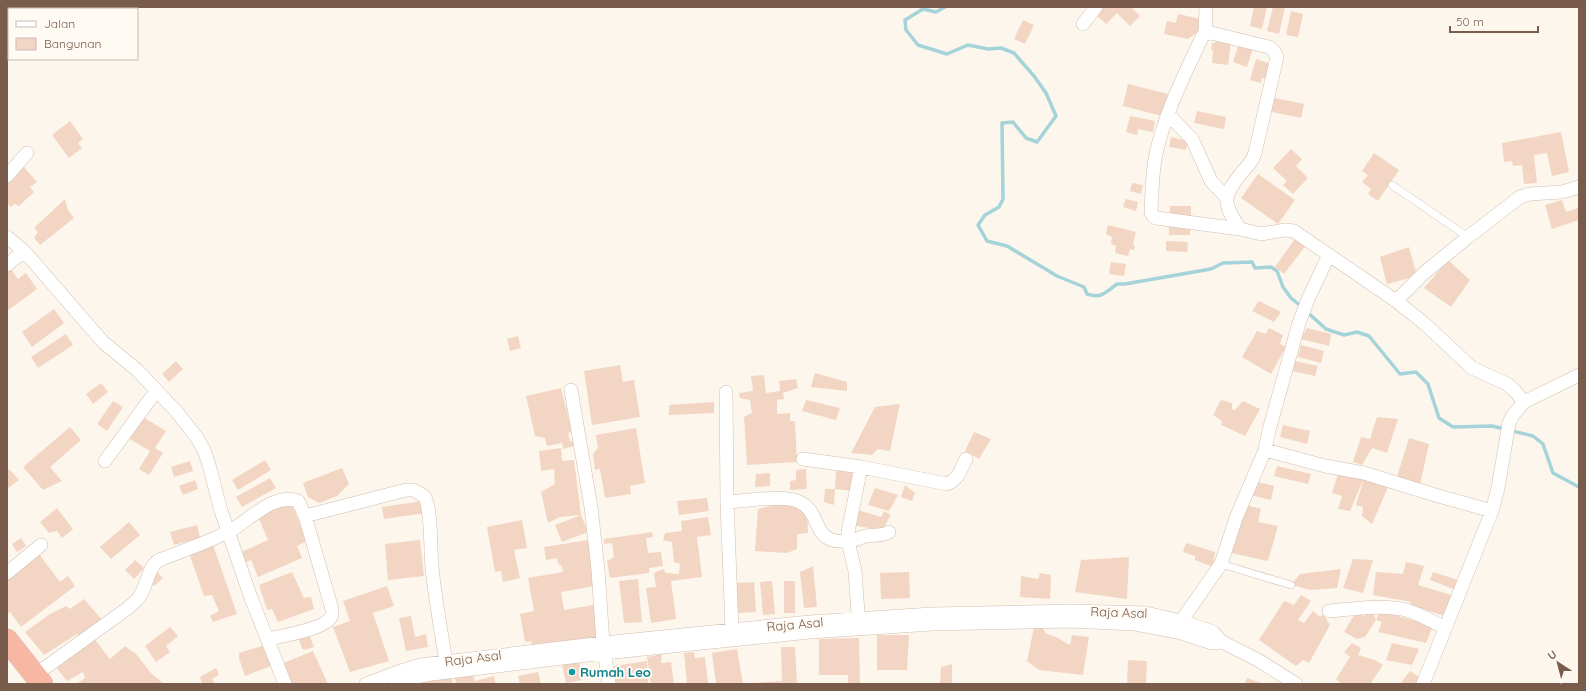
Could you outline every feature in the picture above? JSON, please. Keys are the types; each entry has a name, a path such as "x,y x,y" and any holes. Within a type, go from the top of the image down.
{"highway":[{"path":"7,640 35,681"},
{"path":"7,659 35,681"}],"street":[{"path":"1083,24 1096,7"},
{"path":"1206,7 1205,34 1202,37 1168,114 1156,156 1151,212 1153,216 1156,218 1240,229 1261,234 1285,230 1294,231 1396,301 1425,324 1472,368 1507,384 1524,402"},
{"path":"1205,34 1211,33 1269,48 1273,50 1277,57 1256,153 1234,182 1227,198 1228,210 1240,229"},
{"path":"1168,114 1192,139 1211,181 1227,198"},
{"path":"7,176 27,153"},
{"path":"1396,301 1424,272 1520,197 1530,194 1562,192 1579,187"},
{"path":"7,238 24,251 103,342 138,370 184,420 204,450 228,532 251,598 285,684"},
{"path":"7,265 24,251"},
{"path":"1181,620 1221,564 1236,518 1264,450 1299,323 1329,255"},
{"path":"1424,684 1492,511 1498,488 1509,423 1513,415 1524,402 1579,375"},
{"path":"571,390 591,507 604,648 609,684"},
{"path":"104,461 156,391"},
{"path":"726,392 727,502 732,630"},
{"path":"1264,450 1325,466 1364,473 1492,511"},
{"path":"803,459 861,467 947,484 958,475 966,459"},
{"path":"859,624 855,571 848,542 848,532 861,467"},
{"path":"305,516 406,490 414,490 424,496 429,514 433,576 446,662"},
{"path":"35,681 138,600 151,568 159,560 228,532 271,504 291,499 298,501 305,516 332,615 320,626 268,639"},
{"path":"727,502 784,499 796,501 809,508 817,527 825,537 830,540 848,542 866,536 884,535 889,532"},
{"path":"7,573 41,545"},
{"path":"1329,611 1386,607 1414,613 1445,628"},
{"name":"Raja Asal","path":"366,684 409,668 446,662 810,632 932,614 1070,611 1146,613 1181,620 1213,632 1222,642 1258,660 1296,684"},
{"name":"Raja Asal","path":"395,684 412,678 432,674 604,648 732,630 810,622 859,624 939,624 1070,621 1146,625 1178,632 1212,643 1222,642"}],"lane":[{"path":"1392,185 1468,237"},
{"path":"1221,564 1291,585"}],"building":[{"path":"1097,7 1131,7 1140,16 1130,26 1117,13 1106,24 1093,12"},
{"path":"1254,7 1267,7 1262,29 1250,26"},
{"path":"1273,7 1285,7 1279,34 1267,31"},
{"path":"1291,11 1303,14 1298,37 1286,35"},
{"path":"1178,14 1201,19 1199,31 1188,39 1164,34 1167,21 1176,23"},
{"path":"1023,20 1034,25 1025,44 1014,39"},
{"path":"1216,39 1231,41 1228,65 1212,63 1212,43 1215,43"},
{"path":"1239,43 1253,48 1247,67 1233,62"},
{"path":"1256,59 1274,65 1269,80 1262,78 1261,83 1250,80"},
{"path":"1128,84 1168,94 1162,116 1123,106"},
{"path":"1270,97 1304,104 1301,118 1268,111"},
{"path":"1197,111 1226,117 1224,129 1194,123"},
{"path":"1130,116 1155,121 1153,132 1138,129 1137,135 1126,132"},
{"path":"70,121 83,139 78,143 82,148 69,158 52,135"},
{"path":"1561,132 1569,172 1552,176 1547,153 1534,155 1537,183 1524,184 1522,165 1513,166 1512,161 1504,162 1502,143"},
{"path":"1171,137 1188,141 1186,150 1169,147"},
{"path":"1291,149 1302,159 1296,166 1308,178 1293,194 1283,185 1287,181 1273,168"},
{"path":"1374,153 1399,170 1378,201 1368,194 1371,189 1362,182 1368,175 1362,171"},
{"path":"23,166 37,182 30,187 34,192 19,206 15,204 11,207 8,204 7,205 7,184"},
{"path":"1258,174 1295,200 1278,224 1241,198"},
{"path":"1132,183 1143,185 1141,194 1130,191"},
{"path":"65,199 68,210 74,218 40,245 34,238 38,232 34,228"},
{"path":"1126,199 1138,202 1136,211 1123,207"},
{"path":"1562,200 1566,212 1578,208 1579,220 1552,229 1545,205"},
{"path":"1170,206 1191,206 1191,216 1170,215"},
{"path":"1108,225 1136,232 1133,244 1135,246 1134,250 1130,249 1128,256 1115,253 1116,246 1111,244 1112,237 1106,234"},
{"path":"1169,225 1190,225 1190,235 1169,235"},
{"path":"1297,236 1307,244 1284,274 1275,267"},
{"path":"1166,241 1188,242 1187,252 1166,251"},
{"path":"1409,247 1417,276 1387,284 1380,257"},
{"path":"1448,260 1470,280 1451,307 1424,288"},
{"path":"1111,262 1126,264 1124,276 1109,274"},
{"path":"11,269 18,279 26,273 37,289 7,311 7,272"},
{"path":"1259,301 1281,312 1274,322 1252,311"},
{"path":"54,309 64,323 32,347 22,332"},
{"path":"1269,328 1283,335 1280,344 1286,347 1271,374 1242,357 1257,331 1266,334"},
{"path":"1307,328 1331,334 1329,346 1301,339"},
{"path":"66,334 73,345 38,368 31,357"},
{"path":"518,336 521,348 510,351 507,339"},
{"path":"1301,345 1324,351 1321,363 1298,357"},
{"path":"176,361 183,369 169,382 162,374"},
{"path":"1295,361 1318,366 1315,376 1293,371"},
{"path":"620,365 623,382 634,380 640,417 592,425 584,371"},
{"path":"815,373 847,382 847,391 811,387"},
{"path":"764,375 766,393 780,391 779,381 796,379 798,388 783,393 784,399 777,400 777,414 790,413 790,421 795,421 797,462 747,465 744,417 752,413 750,400 740,398 739,393 753,391 751,376"},
{"path":"101,383 108,392 93,404 86,394"},
{"path":"561,388 572,432 568,433 570,441 573,441 574,446 563,449 562,443 547,446 545,438 535,436 526,396"},
{"path":"806,400 840,408 836,420 802,411"},
{"path":"1221,400 1232,403 1232,409 1235,410 1243,401 1260,409 1245,436 1221,425 1222,421 1213,415"},
{"path":"113,401 123,407 107,431 97,424"},
{"path":"714,402 714,413 669,415 669,405"},
{"path":"900,404 890,451 878,449 872,455 851,453 875,407"},
{"path":"141,416 166,431 155,448 163,453 149,475 139,469 150,451 128,438"},
{"path":"1377,417 1398,419 1387,453 1372,448 1362,465 1353,462 1361,437 1370,439"},
{"path":"1283,425 1310,431 1307,444 1280,437"},
{"path":"70,427 81,440 50,467 62,481 43,490 23,467"},
{"path":"636,428 645,483 630,486 631,494 605,498 600,469 595,470 593,454 598,448 596,435"},
{"path":"974,432 991,439 979,459 965,451"},
{"path":"1409,438 1429,444 1420,485 1397,477"},
{"path":"561,448 562,461 574,460 581,515 560,517 548,523 541,492 555,484 554,469 541,471 539,451"},
{"path":"265,460 271,470 238,490 232,480"},
{"path":"190,461 193,471 174,477 171,467"},
{"path":"1277,466 1311,474 1308,484 1274,476"},
{"path":"342,468 349,484 337,496 319,503 308,497 303,483"},
{"path":"9,469 19,480 7,489 7,471"},
{"path":"806,469 807,489 790,490 790,481 796,480 796,470"},
{"path":"836,470 858,472 854,491 835,489"},
{"path":"770,473 770,486 755,487 756,474"},
{"path":"1338,474 1364,478 1350,511 1338,509 1342,496 1332,493"},
{"path":"270,478 276,488 242,507 236,497"},
{"path":"1364,478 1389,485 1372,524 1362,516 1363,507 1356,505"},
{"path":"195,480 198,489 183,495 179,486"},
{"path":"1254,481 1274,486 1271,500 1250,495"},
{"path":"905,485 915,493 912,501 901,497"},
{"path":"875,488 898,495 889,511 868,505"},
{"path":"825,489 835,489 834,505 824,502"},
{"path":"707,498 709,511 679,515 677,501"},
{"path":"290,500 307,541 297,546 302,558 258,577 251,560 241,565 237,554 268,540 257,514"},
{"path":"423,501 425,513 384,519 382,507"},
{"path":"787,502 807,511 808,533 797,534 797,549 787,553 755,551 758,509"},
{"path":"1246,505 1261,509 1258,522 1278,526 1268,561 1231,553"},
{"path":"57,508 73,529 62,538 57,531 49,533 40,522"},
{"path":"858,510 881,517 884,511 891,515 882,531 854,525"},
{"path":"581,515 588,532 562,542 555,525"},
{"path":"708,517 711,535 697,537 702,577 671,581 676,619 651,623 646,588 656,587 654,573 663,569 666,573 679,574 680,564 674,562 672,542 663,540 665,533 682,531 681,521"},
{"path":"522,520 527,548 514,550 520,578 503,582 501,571 495,572 487,527"},
{"path":"129,522 140,535 111,559 100,547"},
{"path":"197,525 200,538 174,545 170,532"},
{"path":"652,532 653,537 646,538 648,553 661,552 663,566 649,568 649,573 610,578 607,561 614,557 612,543 604,544 604,539"},
{"path":"21,538 26,546 17,552 12,544"},
{"path":"420,540 424,576 388,580 385,544"},
{"path":"588,540 595,586 561,592 564,610 599,604 605,636 533,648 531,641 525,642 520,614 534,611 528,578 563,572 562,566 558,564 557,558 546,560 544,547"},
{"path":"1186,543 1215,552 1213,567 1195,560 1195,556 1183,552"},
{"path":"213,545 237,614 213,622 210,616 219,611 212,595 204,596 189,553"},
{"path":"39,554 60,582 68,576 75,586 21,627 10,612 7,614 7,573"},
{"path":"1129,557 1127,599 1075,592 1081,560"},
{"path":"1353,559 1373,560 1363,593 1343,588"},
{"path":"135,560 144,568 134,579 125,570"},
{"path":"1406,562 1424,566 1418,585 1454,596 1445,616 1410,605 1411,602 1373,595 1376,572 1403,574"},
{"path":"813,566 817,607 804,608 800,572"},
{"path":"1341,569 1337,588 1310,590 1291,585 1300,574"},
{"path":"157,572 163,578 154,586 148,579"},
{"path":"292,572 304,598 311,597 314,609 278,622 272,609 267,610 259,585"},
{"path":"909,572 910,598 881,599 880,573"},
{"path":"1433,572 1458,580 1456,590 1430,580"},
{"path":"1040,573 1051,575 1050,599 1020,597 1021,576 1038,579"},
{"path":"638,579 642,622 624,623 619,581"},
{"path":"772,581 775,614 763,615 760,582"},
{"path":"784,581 795,581 795,613 784,613"},
{"path":"754,582 756,612 738,613 736,583"},
{"path":"387,586 394,606 373,613 389,661 350,672 333,627 350,621 343,601"},
{"path":"1301,595 1311,601 1298,620 1304,623 1313,611 1320,617 1323,614 1330,625 1309,663 1303,660 1296,666 1259,640 1284,601 1294,605"},
{"path":"84,599 103,621 82,638 77,634 44,655 25,632 50,614 66,606 70,609"},
{"path":"1368,608 1373,612 1376,620 1365,637 1357,639 1344,632 1356,612 1365,616"},
{"path":"1380,611 1433,626 1426,643 1378,632 1382,622 1376,620"},
{"path":"411,616 415,637 426,634 428,647 406,651 399,618"},
{"path":"305,624 314,647 303,650 294,628"},
{"path":"170,627 178,636 166,646 170,652 156,662 145,646"},
{"path":"1034,627 1042,628 1047,634 1070,645 1072,635 1089,637 1083,675 1039,670 1027,661"},
{"path":"877,635 909,635 907,670 877,670"},
{"path":"93,637 110,659 125,646 136,654 151,673 164,684 76,684 85,678 83,672 67,681 54,665"},
{"path":"859,638 860,684 848,684 848,675 819,675 819,639"},
{"path":"1352,643 1361,648 1358,655 1375,660 1383,665 1370,684 1341,684 1336,679 1350,657 1344,652"},
{"path":"1392,643 1419,649 1412,665 1386,660"},
{"path":"265,645 271,666 245,676 239,658 239,653"},
{"path":"781,647 795,647 797,684 751,684 782,681"},
{"path":"737,649 743,684 716,684 712,653"},
{"path":"313,651 328,684 289,684 281,664"},
{"path":"694,652 695,658 705,657 708,683 687,684 684,653"},
{"path":"662,654 661,663 671,662 674,684 651,684 647,657"},
{"path":"1128,660 1147,661 1146,684 1127,684"},
{"name":"Rumah Leo","path":"579,661 582,680 566,683 562,664"},
{"path":"647,661 648,684 616,684 614,666"},
{"path":"952,664 952,684 940,684 941,667"},
{"path":"216,668 219,675 212,679 215,684 202,684 200,677"},
{"path":"1410,671 1425,681 1423,684 1400,684"},
{"path":"538,672 541,684 520,684 518,676"},
{"path":"450,674 453,684 420,684 420,682"},
{"path":"473,674 475,681 494,676 496,684 456,684 455,678"},
{"path":"1247,678 1264,684 1245,684"}],"waterway":[{"path":"945,7 936,12 923,9 905,20 906,30 918,45 947,54 968,45 988,49 1001,48 1014,53 1034,76 1046,93 1056,116 1037,142 1026,138 1013,122 1002,123 1003,199 999,207 985,215 978,225 987,241 1007,246 1057,276 1084,287 1087,294 1096,296 1104,294 1117,284 1125,284 1211,269 1223,263 1252,262 1255,268 1271,267 1277,271 1283,287 1291,298 1302,307"},
{"path":"1306,311 1326,329 1344,335 1357,332 1369,336 1400,374 1416,372 1428,384 1439,418 1453,427 1492,426 1533,436 1543,444 1553,473 1579,487"}],"place":[{"name":"Rumah Leo","path":"572,672"}]}
